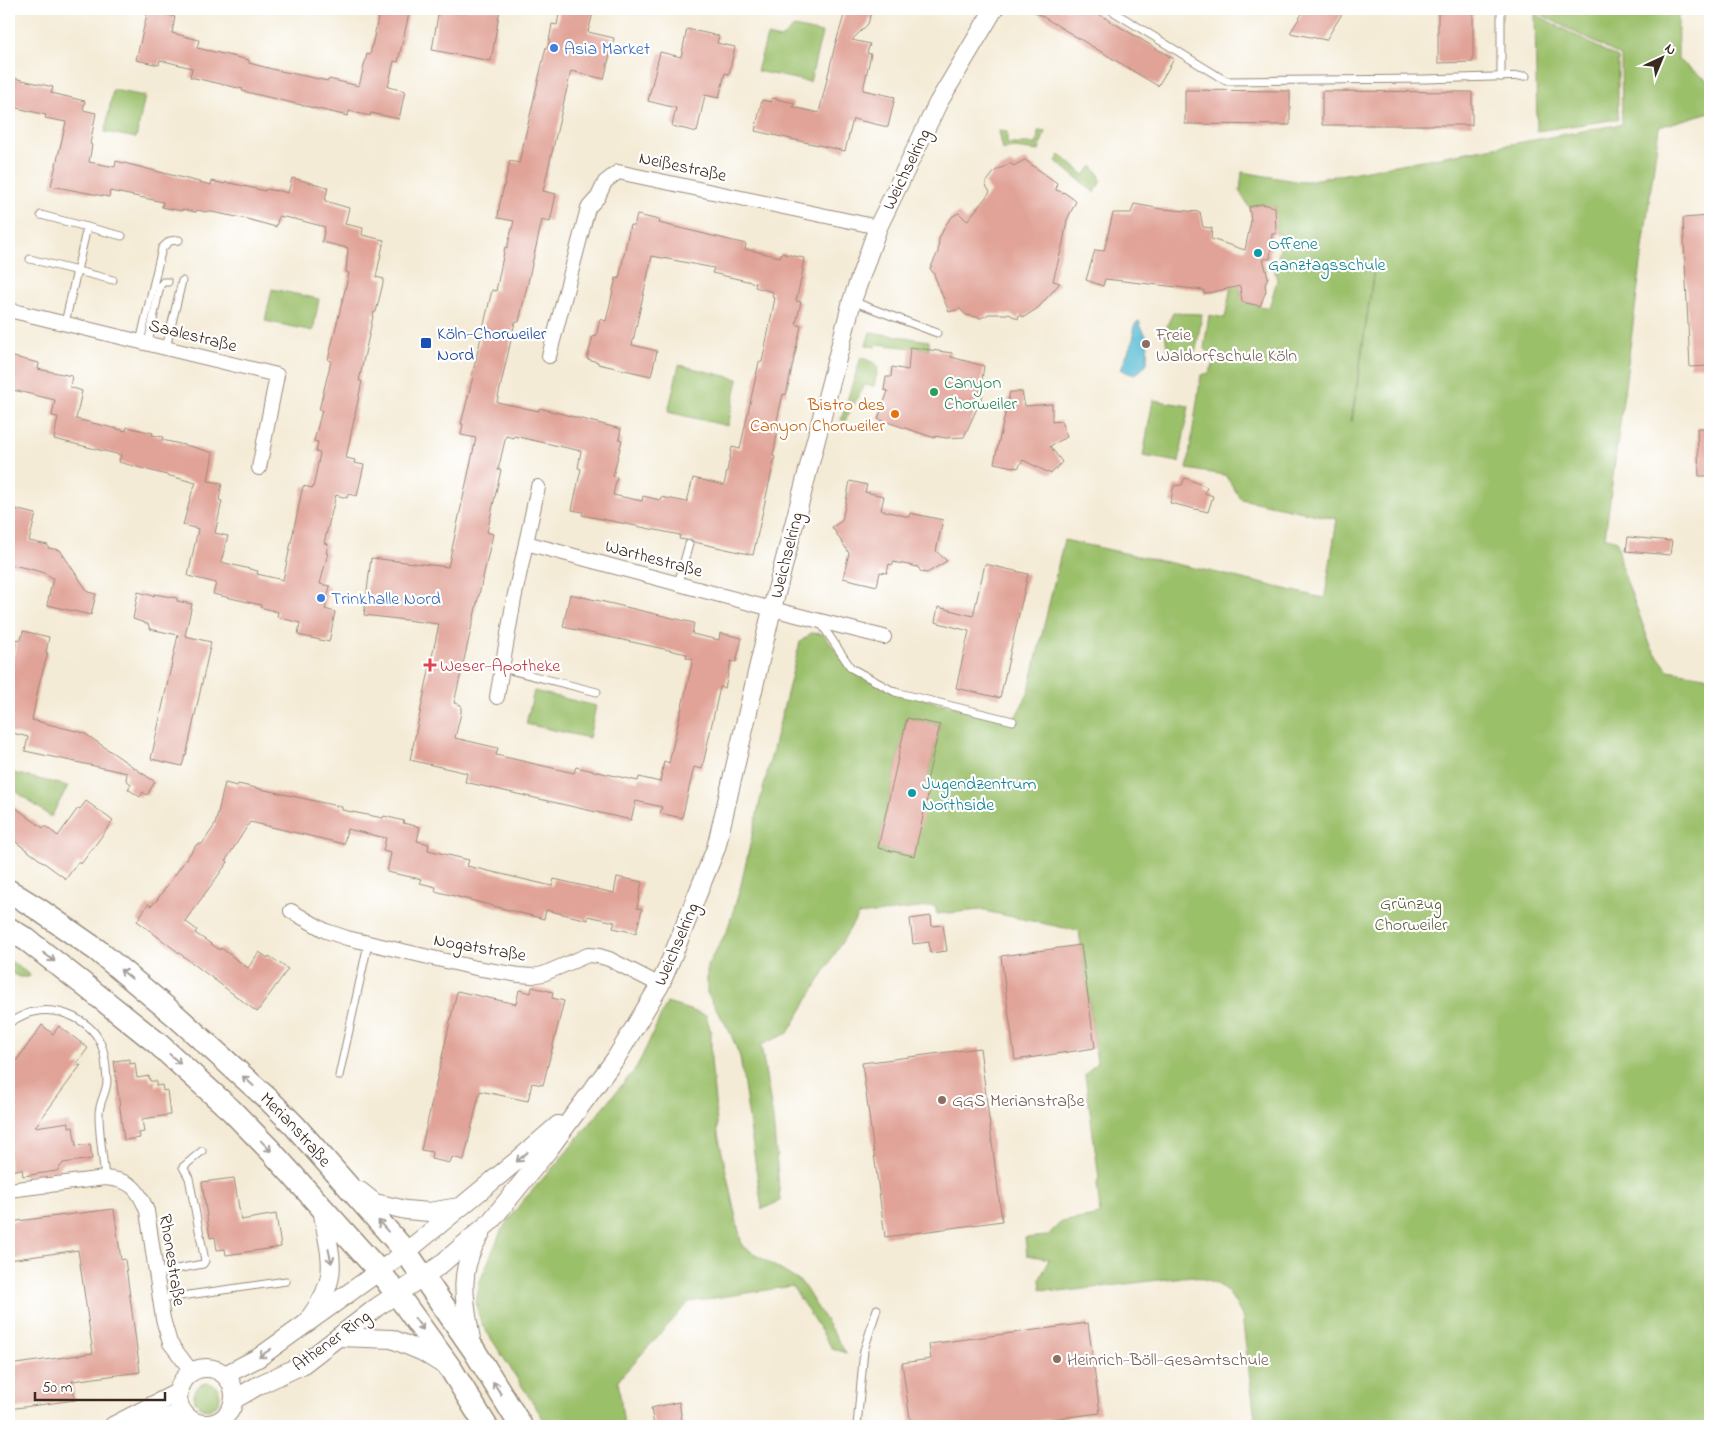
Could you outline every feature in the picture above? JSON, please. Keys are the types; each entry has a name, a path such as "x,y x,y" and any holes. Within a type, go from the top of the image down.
{"main road":[{"name":"Merianstraße","path":"9,891 97,950 176,1016 294,1125 406,1252 474,1350 521,1426"},
{"name":"Merianstraße","path":"9,929 27,940 87,986 170,1056 232,1111 270,1150 379,1271 451,1369 486,1426"}],"street":[{"name":"Weichselring","path":"424,1277 490,1222 549,1150 616,1058 660,985 716,848 772,609 852,301 878,228 938,103 994,9"},
{"name":"Neißestraße","path":"549,356 588,208 598,197 605,182 618,172 878,228"},
{"name":"Saalestraße","path":"9,310 277,375 259,468"},
{"path":"497,698 538,487"},
{"name":"Warthestraße","path":"526,543 884,637"},
{"name":"Nogatstraße","path":"291,911 326,931 368,944 476,968 519,976 532,976 543,974 588,955 599,956 609,959 660,985"},
{"name":"Weichselring","path":"379,1271 406,1252 519,1159 584,1102"},
{"path":"336,1173 375,1203 406,1210 429,1212 459,1207"},
{"name":"Rhonestraße","path":"9,1190 106,1178 117,1179 135,1187 147,1211 163,1319 170,1343 192,1372"},
{"path":"302,1327 321,1303 329,1287 332,1264 327,1245 322,1208"},
{"path":"474,1350 464,1295 464,1275 473,1246 490,1222"},
{"name":"Athener Ring","path":"225,1375 248,1365 379,1271"},
{"name":"Athener Ring","path":"235,1399 259,1385 302,1365 377,1307 424,1277"},
{"path":"339,1337 392,1339 423,1352 451,1369"},
{"path":"209,1368 225,1375 234,1390 235,1399 229,1413 219,1424 202,1424 188,1418 180,1406 179,1392 181,1384 192,1372 200,1369 209,1368"},
{"path":"113,1426 179,1392"},
{"path":"145,1426 183,1412"}],"lane":[{"path":"1109,9 1226,81 1526,76"},
{"path":"1501,9 1501,77"},
{"path":"41,215 122,236"},
{"path":"65,324 87,227"},
{"path":"144,342 162,248 170,241 179,240"},
{"path":"30,260 114,280"},
{"path":"166,348 182,281"},
{"path":"144,342 160,286 163,282 168,282"},
{"path":"852,301 937,333"},
{"path":"678,583 689,544"},
{"path":"820,621 851,668 895,692 1013,721"},
{"path":"502,668 597,692"},
{"path":"339,1076 368,944"},
{"path":"9,1023 30,1012 59,1011 83,1023 93,1032 102,1046 107,1083 98,1112 106,1178"},
{"path":"156,1273 203,1264 189,1178 183,1167 202,1151"},
{"path":"160,1300 286,1281"},
{"path":"857,1426 864,1350 877,1309"}],"green space":[{"name":"Grünzug Chorweiler","path":"1530,9 1678,9 1678,60 1710,82 1710,112 1659,127 1605,537 1617,541 1623,571 1651,647 1668,670 1710,677 1710,1426 1256,1426 1242,1316 1233,1299 1218,1284 1192,1276 1059,1292 1041,1289 1040,1279 1049,1259 1027,1255 1025,1238 1047,1236 1061,1222 1100,1215 1097,1182 1099,1178 1085,1075 1097,1062 1079,931 980,910 937,914 935,906 858,915 788,1033 761,1045 773,1118 780,1201 762,1209 740,1057 730,1032 707,993 707,966 727,931 740,889 800,642 811,633 823,634 851,668 895,692 1013,721 1028,694 1064,540 1323,598 1325,596 1337,519 1241,499 1225,475 1187,469 1201,375 1209,373 1214,363 1211,354 1204,349 1209,315 1225,318 1232,281 1241,279 1240,291 1243,302 1269,308 1277,280 1275,272 1283,235 1276,234 1274,217 1276,207 1262,204 1249,207 1240,192 1242,172 1301,182 1622,124 1621,56","holes":["1374,269 1352,422 1351,421","907,718 940,725 926,785 914,856 878,848"]},
{"path":"1535,14 1618,58 1618,119 1537,131"},
{"path":"794,27 822,33 810,82 757,71 767,36 780,39"},
{"path":"113,90 145,96 136,138 105,132"},
{"path":"999,131 1007,132 1007,144 1037,144 1038,131 1045,131 1039,151 1014,148 1003,150"},
{"path":"1060,155 1084,175 1092,166 1098,172 1101,180 1095,193 1056,161"},
{"path":"272,289 319,299 313,331 265,321"},
{"path":"1173,313 1202,314 1196,350 1190,356 1167,349 1165,329"},
{"path":"870,332 929,341 929,350 878,344 875,347 866,345"},
{"path":"861,357 876,364 878,369 874,386 864,385 845,421 841,420"},
{"path":"679,365 738,379 728,426 668,412"},
{"path":"1153,400 1189,406 1179,462 1143,456"},
{"path":"534,691 596,706 589,738 526,724"},
{"path":"9,772 68,786 51,817 9,786"},
{"path":"9,960 30,975 29,977 19,977 9,972"},
{"path":"667,1003 706,1015 711,1032 711,1060 718,1134 742,1246 802,1283 846,1353 832,1348 792,1286 689,1302 618,1380 624,1426 548,1426 481,1323 476,1302 480,1281 501,1231 521,1203 558,1162 637,1067"},
{"path":"207,1383 217,1386 220,1396 217,1406 207,1409 197,1406 194,1396 197,1386"}],"water":[{"path":"1139,321 1148,338 1147,363 1141,370 1132,374 1121,369 1134,337 1134,326"}],"building":[{"path":"380,9 410,9 398,62 394,61 388,87 405,91 399,119 371,113 370,116 349,111 348,116 190,77 192,68 160,60 159,65 136,60 148,10 175,17 172,33 199,40 197,48 249,60 249,63 276,70 359,86 367,54 370,55"},
{"path":"439,9 500,9 491,61 432,50"},
{"path":"560,9 594,9 588,32 614,38 604,79 571,71 543,191 556,194 550,222 542,220 519,322 515,322 497,402 539,411 539,408 621,429 619,439 622,440 613,476 617,477 613,495 642,501 643,496 660,500 661,497 687,502 693,478 724,485 732,447 740,449 759,362 762,362 775,298 772,297 773,292 755,287 756,283 712,273 714,268 652,256 632,345 657,351 651,376 598,364 598,362 587,359 593,336 596,337 600,319 606,321 616,278 619,279 630,225 634,226 637,215 660,220 659,223 746,244 745,249 780,257 781,253 804,258 796,301 801,302 796,324 801,326 786,395 783,394 775,429 778,430 773,456 775,457 753,555 694,542 690,539 679,539 680,535 582,515 583,512 572,510 581,469 578,468 581,451 514,436 514,438 506,436 498,470 501,470 487,532 493,534 454,703 461,705 455,738 498,748 496,755 574,773 576,767 638,781 639,777 660,782 664,761 669,763 693,659 686,658 687,654 563,627 570,594 694,623 692,634 719,640 720,633 742,638 736,662 731,661 725,688 720,687 702,769 694,767 682,818 660,813 662,807 636,801 631,820 465,782 467,773 410,760 439,624 364,615 371,558 448,567 476,438 461,435 463,424 461,424 492,290 496,291 505,247 507,248 514,221 498,218 499,207 510,161 519,163 552,24 557,25"},
{"path":"846,9 872,9 868,24 852,40 870,44 867,53 871,54 863,90 895,97 888,127 853,119 845,151 755,131 762,100 771,102 772,98 794,103 793,107 819,113 835,45"},
{"path":"1030,9 1090,9 1174,59 1158,86"},
{"path":"1305,9 1345,9 1326,40 1290,33"},
{"path":"1438,9 1473,9 1473,62 1438,63"},
{"path":"687,29 719,36 717,43 735,47 729,74 725,73 719,98 705,95 697,132 672,126 676,108 648,101 660,52 681,57"},
{"path":"9,77 53,87 51,93 85,101 83,110 96,113 90,144 92,145 89,162 115,167 116,161 211,185 212,181 225,184 226,182 265,191 266,189 288,193 292,178 328,187 325,201 349,208 345,224 363,228 362,235 384,240 376,277 384,279 376,312 374,312 359,381 362,381 346,458 355,460 354,463 364,465 357,496 348,494 347,498 336,495 324,543 328,544 326,553 328,553 320,584 330,586 325,609 335,612 329,642 298,635 300,623 277,617 278,612 260,607 261,605 213,594 216,583 188,576 198,529 183,525 196,483 119,462 121,455 54,439 58,417 52,416 55,400 9,389 9,356 39,363 38,369 72,376 70,387 82,391 76,419 126,431 127,427 153,433 152,435 163,437 162,440 213,453 208,481 222,483 219,500 222,501 215,533 228,536 221,562 258,571 257,574 283,580 303,486 313,488 320,453 316,452 318,442 314,441 322,410 319,410 331,361 328,360 349,273 346,272 348,248 322,242 325,227 299,220 279,216 276,227 207,211 197,210 196,212 182,209 182,211 162,207 163,202 110,191 109,197 51,186 66,122 45,118 46,115 9,106"},
{"path":"1185,90 1290,91 1290,125 1185,124"},
{"path":"1322,91 1472,92 1472,125 1322,125"},
{"path":"1025,160 1057,183 1056,190 1065,193 1076,201 1067,220 1053,281 1060,283 1038,308 1024,317 1019,315 1018,319 1009,314 989,314 981,318 966,315 960,309 949,312 933,272 930,269 938,252 939,239 946,224 953,216 959,213 967,221 990,192 985,184 995,171 1011,163 1013,166"},
{"path":"1134,204 1162,209 1200,212 1203,227 1212,228 1211,239 1245,250 1251,221 1249,207 1262,204 1275,207 1276,234 1272,234 1270,259 1263,259 1268,277 1265,285 1266,291 1260,306 1242,302 1240,286 1204,294 1204,290 1105,279 1103,286 1086,280 1095,250 1104,251 1113,213 1131,213"},
{"path":"1710,216 1710,366 1690,367 1683,218"},
{"name":"Canyon Chorweiler","path":"910,347 952,353 951,357 984,366 980,393 983,395 964,437 946,438 935,436 935,438 878,419 888,391 884,390 886,377 891,377 892,367 908,370"},
{"path":"1010,392 1022,392 1025,406 1052,404 1052,422 1061,421 1067,437 1050,446 1062,462 1051,474 1023,460 1018,468 994,463"},
{"path":"1697,428 1710,428 1710,476 1699,476"},
{"path":"1185,478 1207,487 1205,493 1213,496 1208,512 1170,503 1174,486 1182,485"},
{"path":"850,481 867,485 865,492 884,496 881,510 909,517 910,513 943,520 936,551 947,561 927,573 921,572 918,567 893,562 893,565 889,564 887,573 880,572 877,586 843,578 849,553 832,527 842,521"},
{"path":"14,509 36,514 29,541 60,550 88,592 96,594 91,615 47,605 53,578 42,572 9,564 9,532"},
{"path":"1628,537 1672,541 1670,555 1626,551"},
{"path":"985,564 1028,574 1000,698 956,688 969,631 935,622 938,607 973,616"},
{"path":"138,592 154,596 154,594 177,598 177,601 192,604 185,636 211,642 186,756 182,766 151,759 178,635 150,629 148,624 133,619"},
{"path":"23,631 49,637 46,653 48,653 39,684 32,720 84,733 155,782 147,795 143,792 140,797 128,789 131,784 126,780 127,773 25,751 28,737 9,732 9,677 17,639 21,640"},
{"name":"Jugendzentrum Northside","path":"907,718 940,725 926,785 930,786 914,856 878,848"},
{"path":"225,783 237,786 238,784 342,807 342,810 404,821 403,823 420,827 417,841 429,844 428,850 469,860 467,866 552,886 554,879 614,893 617,877 642,882 637,908 642,909 636,933 613,928 615,922 588,916 588,920 546,910 544,919 435,891 436,887 420,883 421,879 387,872 391,853 383,851 386,838 347,829 344,844 250,822 226,860 228,862 185,921 197,930 195,933 220,950 221,948 248,968 259,952 268,958 269,956 288,969 257,1012 137,921 148,904 151,906 157,900 197,844 202,844 215,825"},
{"path":"86,801 113,821 81,864 78,862 66,879 9,837 9,803 43,828 45,826 58,836 78,808 80,809"},
{"path":"931,916 932,926 943,925 947,951 930,953 929,942 913,944 910,919"},
{"path":"1081,945 1095,1048 1015,1060 1001,956"},
{"path":"532,987 553,992 552,998 564,1001 543,1085 532,1083 528,1101 480,1091 464,1160 452,1157 450,1163 431,1159 432,1152 421,1150 457,991 516,1004 519,990 531,993"},
{"path":"42,1025 53,1034 59,1026 88,1048 75,1066 81,1065 35,1127 69,1122 69,1127 73,1127 76,1146 90,1144 92,1159 63,1163 57,1171 23,1176 22,1169 10,1171 9,1071"},
{"path":"980,1048 1002,1221 885,1237 862,1063"},
{"path":"130,1059 130,1064 135,1063 137,1078 149,1076 150,1081 156,1081 156,1086 162,1085 163,1091 167,1090 170,1115 142,1119 144,1132 139,1133 140,1138 124,1140 114,1061"},
{"path":"234,1178 241,1220 276,1214 281,1247 226,1255 225,1249 217,1250 215,1237 210,1238 202,1182"},
{"path":"114,1209 121,1260 125,1259 140,1372 72,1381 75,1400 9,1409 9,1365 93,1353 78,1250 9,1260 9,1222"},
{"path":"1088,1323 1100,1413 1028,1422 1029,1426 911,1426 902,1363 931,1359 929,1344"},
{"path":"679,1402 683,1426 654,1426 651,1408"}],"place":[{"name":"Asia Market","path":"554,48"},
{"name":"Offene Ganztagsschule","path":"1258,253"},
{"name":"Köln-Chorweiler Nord","path":"426,343"},
{"name":"Freie Waldorfschule Köln","path":"1146,344"},
{"name":"Canyon Chorweiler","path":"934,392"},
{"name":"Bistro des Canyon Chorweiler","path":"895,414"},
{"name":"Trinkhalle Nord","path":"321,598"},
{"name":"Weser-Apotheke","path":"430,665"},
{"name":"Jugendzentrum Northside","path":"912,793"},
{"name":"GGS Merianstraße","path":"942,1100"},
{"name":"Heinrich-Böll-Gesamtschule","path":"1057,1359"}]}
